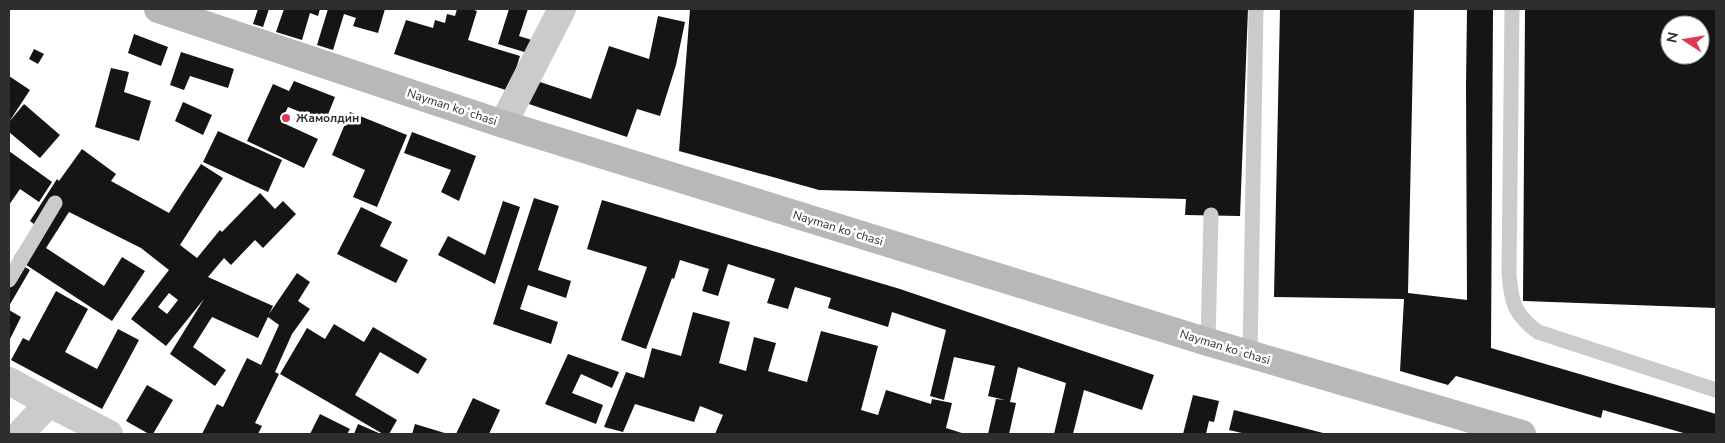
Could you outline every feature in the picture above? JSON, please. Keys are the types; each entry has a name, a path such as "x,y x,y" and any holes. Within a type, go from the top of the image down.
{"main road":[{"name":"Nayman koʻchasi","path":"160,9 502,124 1250,355 1509,432"}],"street":[{"path":"502,124 562,9"},
{"path":"9,381 109,434"},
{"path":"20,434 49,403"}],"lane":[{"path":"1250,355 1256,9"},
{"path":"1512,9 1509,273 1510,296 1516,312 1538,332 1716,390"},
{"path":"9,280 55,203"},
{"path":"1208,342 1211,216"}],"building":[{"path":"258,9 269,9 263,27 253,24"},
{"path":"284,9 320,9 318,16 310,13 302,40 276,32"},
{"path":"328,9 385,9 378,33 353,26 356,18 344,14 333,50 317,45"},
{"path":"457,9 477,11 468,40 520,56 509,91 394,54 406,20 433,28 435,20 445,23 447,14 455,16"},
{"path":"509,9 528,9 519,36 538,42 534,55 498,44"},
{"path":"690,9 1248,9 1240,216 1185,215 1186,199 819,190 679,151"},
{"path":"1280,9 1414,9 1408,293 1467,300 1467,9 1493,9 1491,348 1716,414 1716,434 1687,434 1603,410 1601,418 1456,376 1448,385 1400,371 1404,299 1274,297"},
{"path":"1525,9 1716,9 1716,308 1523,301"},
{"path":"658,16 685,22 676,65 660,116 637,109 627,137 523,102 531,79 591,99 609,46 649,59"},
{"path":"134,34 168,47 161,66 128,53"},
{"path":"34,49 44,54 38,64 29,59"},
{"path":"181,52 234,69 228,88 190,76 184,90 170,85"},
{"path":"111,68 129,72 124,92 151,101 139,141 95,127"},
{"path":"9,76 30,90 9,122"},
{"path":"294,81 335,97 325,122 288,107 281,122 318,139 304,168 247,141 273,84 289,91"},
{"path":"183,102 212,115 203,135 175,121"},
{"path":"24,104 60,135 40,158 9,132 9,122"},
{"path":"350,112 407,135 377,207 353,197 365,170 332,155"},
{"path":"218,131 282,160 268,192 203,162"},
{"path":"412,132 476,156 459,201 441,192 451,170 404,153"},
{"path":"82,149 116,174 111,181 169,213 201,164 223,178 180,245 197,258 220,230 222,232 260,193 275,209 283,201 296,214 263,248 255,240 231,265 224,258 208,277 273,306 269,314 297,273 310,282 298,301 310,309 292,334 275,372 279,374 255,423 262,426 258,434 202,434 217,404 223,407 247,358 261,365 279,325 268,317 258,338 212,317 193,347 226,370 215,386 170,354 204,299 166,346 131,319 169,270 141,248 69,212 46,248 104,286 122,257 145,271 112,321 14,257 35,225 30,221 57,179 59,181","holes":["169,293 178,300 167,314 158,307"]},
{"path":"9,151 52,182 39,202 20,189 9,205"},
{"path":"534,198 559,206 538,270 571,281 566,298 528,285 520,309 558,322 551,344 493,324"},
{"path":"602,200 900,289 1154,375 1142,410 1084,390 1073,434 1054,434 1066,383 1018,367 1010,402 1016,403 1009,434 988,434 996,399 1005,400 988,396 995,366 954,357 944,400 930,396 946,330 892,312 888,327 828,308 831,298 795,287 788,309 767,303 775,279 728,264 718,296 702,291 709,269 680,260 646,349 621,340 647,267 587,249"},
{"path":"503,201 520,207 495,284 438,255 448,236 485,255"},
{"path":"361,207 392,222 380,246 408,260 396,283 337,254"},
{"path":"17,262 30,270 9,306 9,276"},
{"path":"56,291 88,309 65,352 97,369 118,329 139,340 102,409 11,360 23,338 29,341"},
{"path":"9,310 21,317 9,341"},
{"path":"693,312 730,322 719,363 746,371 754,337 776,343 768,371 807,382 821,331 878,346 861,410 878,415 886,390 931,404 932,399 952,403 946,428 965,434 715,434 723,415 700,406 694,422 635,404 623,432 604,427 626,372 644,378 652,348 681,356"},
{"path":"334,324 364,342 373,327 427,359 418,374 380,352 355,395 397,420 389,434 383,434 280,374 307,328 325,339"},
{"path":"568,354 619,372 612,388 581,374 572,393 603,405 596,424 545,404"},
{"path":"147,385 173,400 153,434 149,434 126,421"},
{"path":"1193,395 1219,401 1214,422 1209,421 1206,434 1183,434"},
{"path":"473,398 500,410 489,434 456,434"},
{"path":"1234,410 1327,434 1246,434 1229,430"},
{"path":"320,414 350,429 347,434 310,434"},
{"path":"358,424 381,434 354,434"},
{"path":"415,424 448,434 412,434"}],"place":[{"name":"Жамолдин","path":"286,118"}]}
